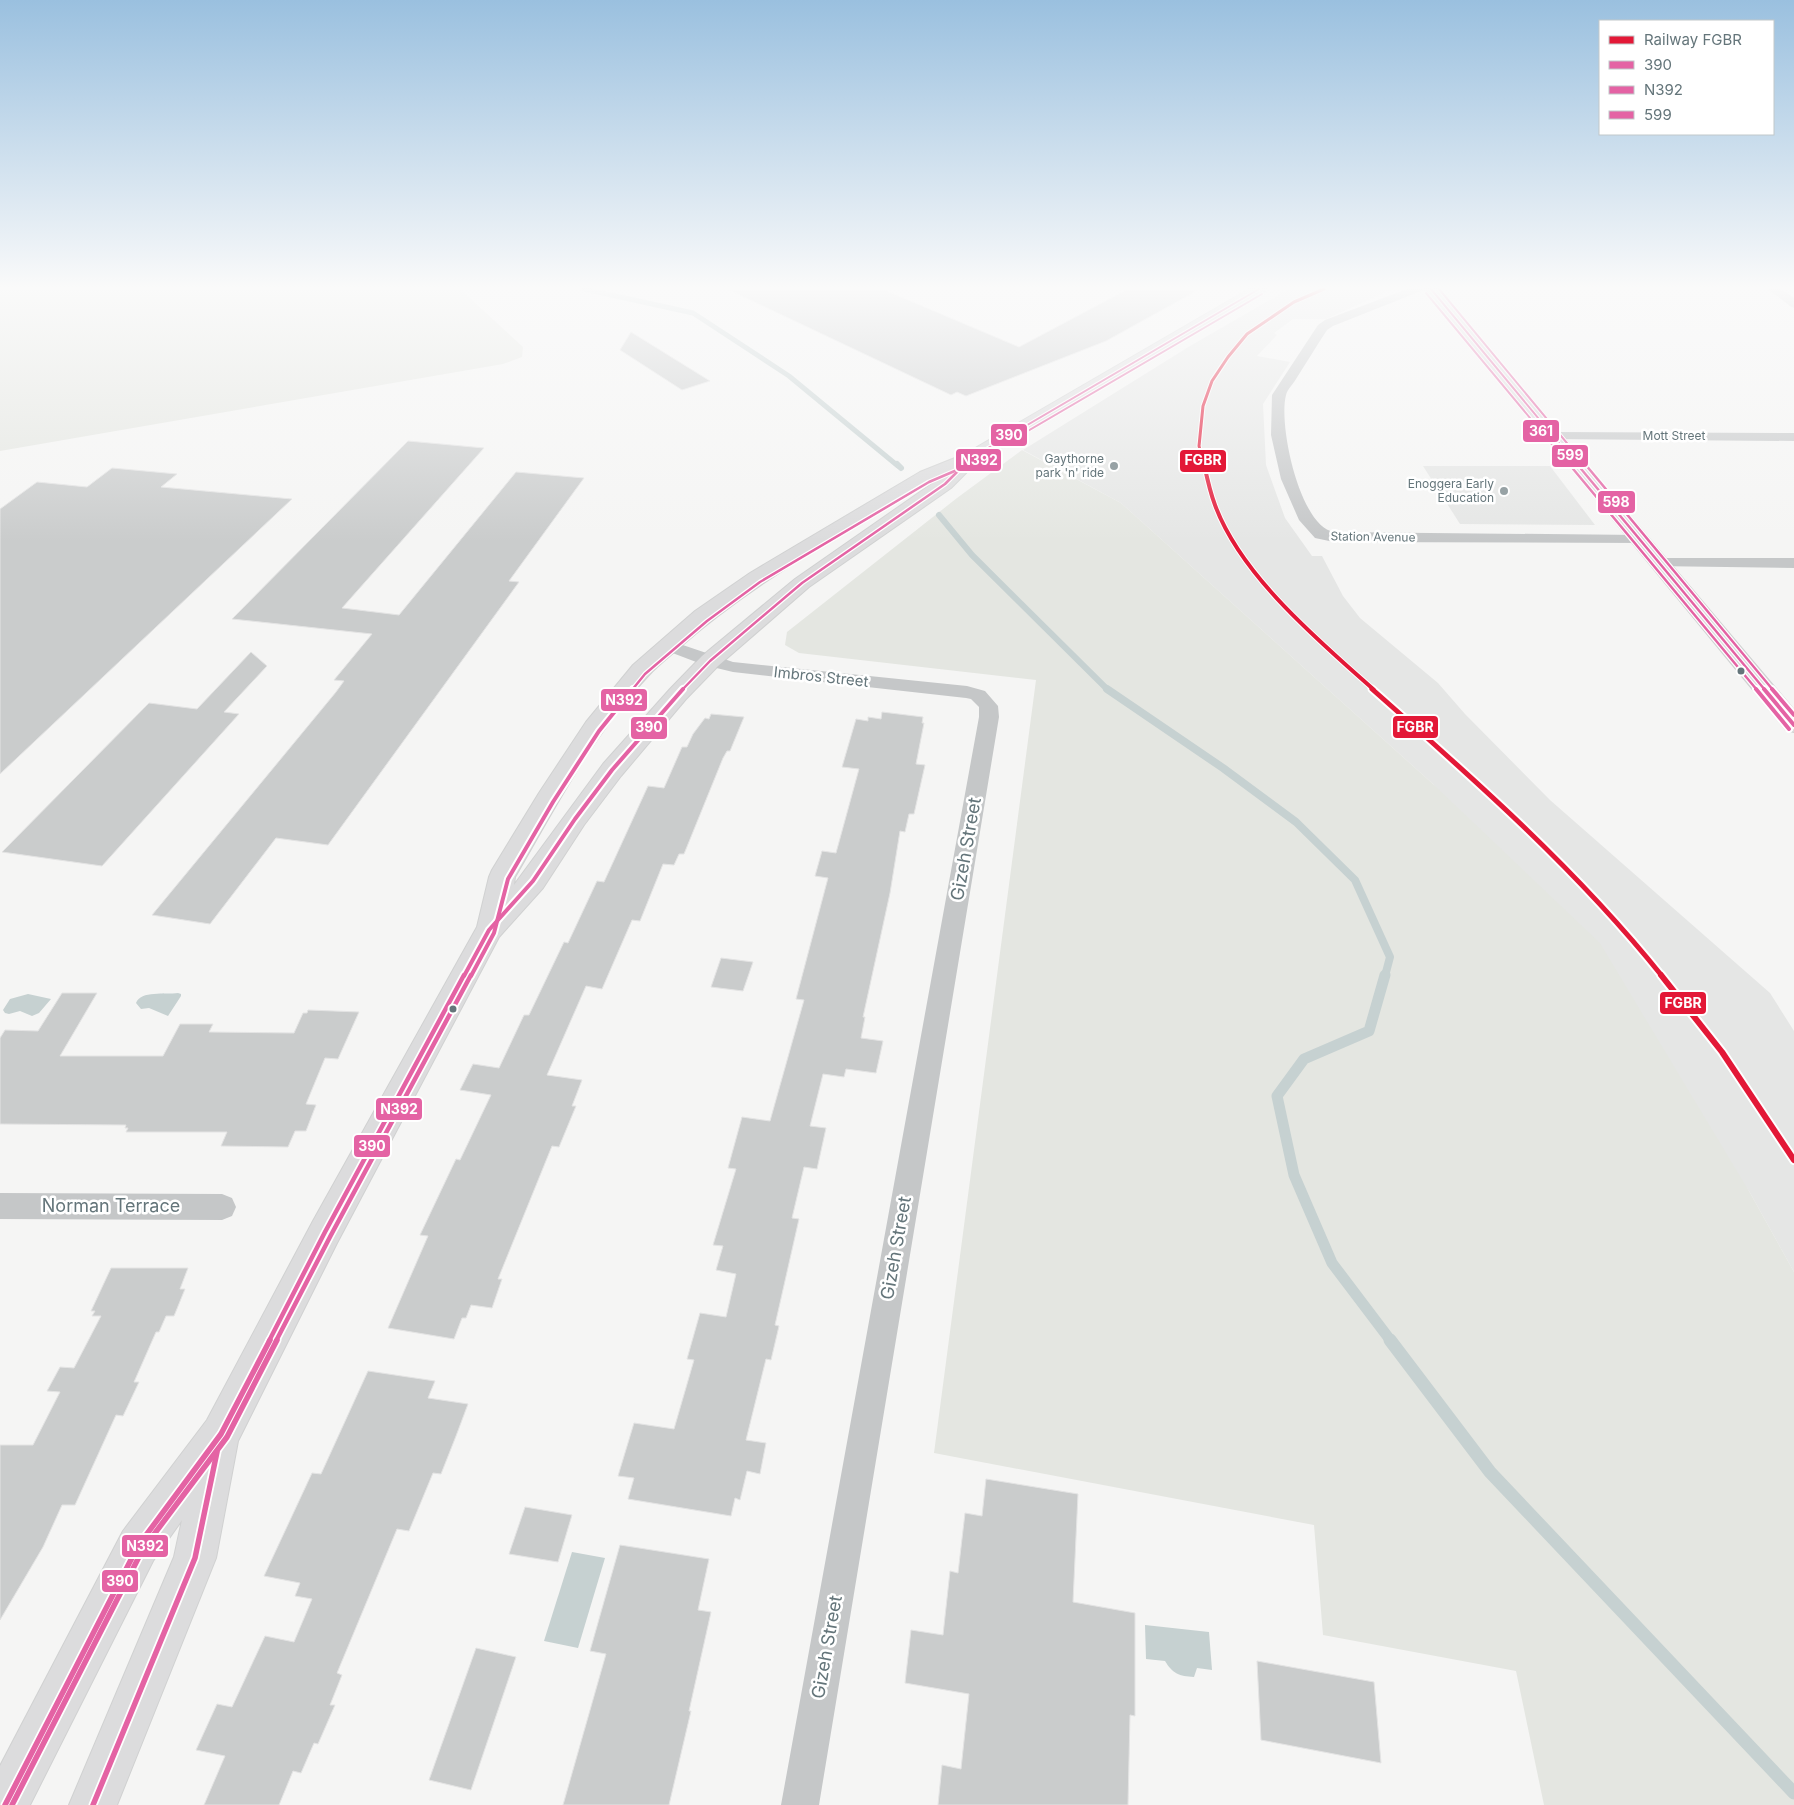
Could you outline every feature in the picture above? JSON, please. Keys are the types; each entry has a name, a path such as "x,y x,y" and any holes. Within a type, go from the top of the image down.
{"main road":[{"path":"489,930 502,877 572,758 624,689 668,645 722,600 773,567 926,476 971,458 1115,373"},
{"path":"1501,373 1794,725"},
{"path":"5,1805 138,1546 221,1434 325,1232 489,930 533,881 575,819 612,770 678,694 710,661 802,583 945,484 971,458"},
{"path":"93,1805 195,1558 221,1434"}],"street":[{"name":"Station Avenue","path":"1293,373 1279,395 1278,435 1288,479 1307,520 1314,530 1321,535 1334,537 1639,540"},
{"name":"Mott Street","path":"1553,436 1794,437"},
{"path":"1659,563 1794,564"},
{"name":"Imbros Street","path":"668,645 710,661 733,667 967,692 978,695"},
{"name":"Gizeh Street","path":"800,1805 989,717 988,706 978,695"},
{"name":"Norman Terrace","path":"0,1206 222,1207"}],"shaded area":[{"path":"0,373 450,373 0,451"},
{"path":"1146,373 1283,373 1263,404 1266,465 1285,518 1312,556 1322,556 1343,596 1360,618 1438,683 1465,714 1550,800 1770,993 1794,1031 1794,1272 1749,1191 1433,784 1121,503 1023,450"},
{"path":"1022,450 1121,503 1433,784 1600,943 1749,1191 1794,1272 1794,1805 1544,1805 1516,1671 1323,1635 1314,1525 934,1453 1036,680 799,653 785,645 787,632 957,498"},
{"name":"Enoggera Early Education","path":"1423,466 1550,466 1595,525 1460,524"},
{"path":"178,993 181,996 168,1016 149,1008 141,1009 136,1003 143,996"},
{"path":"28,994 51,999 39,1013 32,1016 20,1011 9,1014 5,1013 3,1010 10,999"},
{"path":"572,1552 605,1558 578,1648 544,1641"},
{"path":"1145,1625 1209,1632 1212,1670 1197,1668 1194,1677 1184,1676 1174,1672 1165,1661 1146,1659"}],"building":[{"path":"656,373 697,373 710,381 682,390"},
{"path":"905,373 1024,373 966,396 957,392 951,395"},
{"path":"408,441 484,448 342,608 399,615 516,472 584,478 509,581 519,582 328,845 276,838 210,924 152,915 336,692 344,681 334,680 372,634 232,619"},
{"path":"112,468 177,474 161,487 292,499 0,774 0,509 37,482 87,487"},
{"path":"251,652 267,666 224,712 239,714 102,866 2,852 149,703 197,709"},
{"path":"882,712 923,717 922,723 924,723 916,764 925,765 914,814 909,814 905,832 900,831 890,893 863,1017 865,1017 861,1038 883,1041 876,1073 846,1069 844,1077 823,1074 810,1126 826,1128 817,1169 804,1167 792,1218 799,1219 775,1325 779,1326 771,1360 766,1359 746,1440 766,1443 760,1474 747,1471 740,1500 735,1498 731,1516 628,1499 634,1478 618,1476 634,1423 674,1429 694,1360 687,1359 700,1313 726,1317 736,1274 716,1270 723,1246 713,1245 736,1169 728,1168 742,1117 770,1121 804,1000 796,999 828,878 815,876 822,851 836,853 859,769 842,767 856,719 868,721 868,717 881,719"},
{"path":"711,714 744,717 730,751 727,751 723,758 684,854 679,854 674,865 663,864 640,921 632,920 602,989 586,986 547,1075 582,1080 572,1106 576,1106 559,1147 552,1146 498,1279 502,1279 492,1308 471,1305 466,1318 462,1318 454,1339 388,1328 428,1236 420,1235 456,1159 460,1160 491,1095 460,1090 473,1064 499,1068 524,1015 529,1015 564,942 568,943 597,881 604,882 648,786 664,788 682,747 687,747 693,734 705,718 709,719"},
{"path":"721,958 753,962 743,991 711,987"},
{"path":"62,993 97,993 60,1056 163,1056 180,1024 213,1024 209,1032 294,1033 303,1013 307,1013 308,1010 359,1012 338,1059 325,1058 306,1104 316,1105 306,1131 295,1131 288,1147 221,1146 227,1132 126,1132 128,1128 125,1128 126,1125 0,1124 0,1038 5,1030 38,1031"},
{"path":"111,1268 188,1268 180,1289 185,1289 174,1316 166,1316 159,1332 156,1332 134,1382 139,1382 123,1416 116,1415 75,1505 62,1505 43,1547 0,1620 0,1445 33,1445 60,1392 47,1391 60,1367 74,1368 101,1316 92,1316 95,1311 91,1311"},
{"path":"368,1371 435,1381 428,1398 468,1404 441,1474 433,1473 409,1531 397,1529 337,1673 342,1675 330,1705 335,1705 318,1744 314,1743 301,1773 293,1771 279,1805 204,1805 225,1756 196,1750 217,1704 232,1707 265,1636 294,1642 312,1599 295,1596 300,1583 264,1576 312,1473 321,1474"},
{"path":"986,1479 1078,1494 1073,1602 1135,1613 1135,1716 1130,1715 1128,1805 938,1805 942,1765 961,1769 969,1694 905,1683 911,1630 943,1635 950,1571 958,1573 965,1513 982,1516"},
{"path":"525,1507 572,1515 558,1562 509,1554"},
{"path":"620,1545 709,1559 698,1610 711,1612 689,1711 691,1711 669,1805 563,1805 606,1654 590,1651"},
{"path":"476,1648 516,1657 471,1790 429,1780"},
{"path":"1257,1661 1374,1682 1381,1763 1261,1740"}],"waterway":[{"path":"785,373 898,466"},
{"path":"897,464 901,468"},
{"path":"939,515 972,555 1108,690"},
{"path":"1107,689 1223,768 1296,822 1355,880 1390,957 1385,976"},
{"path":"1385,975 1369,1031 1304,1059 1277,1096 1294,1175 1332,1263 1391,1341"},
{"path":"1390,1340 1490,1472 1794,1793"}],"rail line":[{"name":"FGBR","path":"1217,373 1212,381 1203,406 1199,446 1215,506 1237,548 1273,595 1316,639 1465,771 1548,850 1628,934 1722,1052 1794,1160"}],"transit line":[{"name":"390","path":"5,1805 138,1546 221,1434 325,1232 489,930 533,881 575,819 612,770 678,694 710,661 802,583 945,484 971,458 1115,373"},
{"name":"N392","path":"12,1805 143,1549 227,1437 331,1235 494,933 508,879 553,802 599,731 645,674 707,621 760,582 929,482 974,463 1127,373"},
{"name":"361","path":"1493,373 1789,729"},
{"name":"599","path":"1501,373 1794,725"},
{"name":"598","path":"1509,373 1794,715"},
{"name":"390","path":"93,1805 195,1558 217,1452"}],"place":[{"name":"Gaythorne park 'n' ride","path":"1114,466"},
{"name":"Enoggera Early Education","path":"1504,491"}]}
